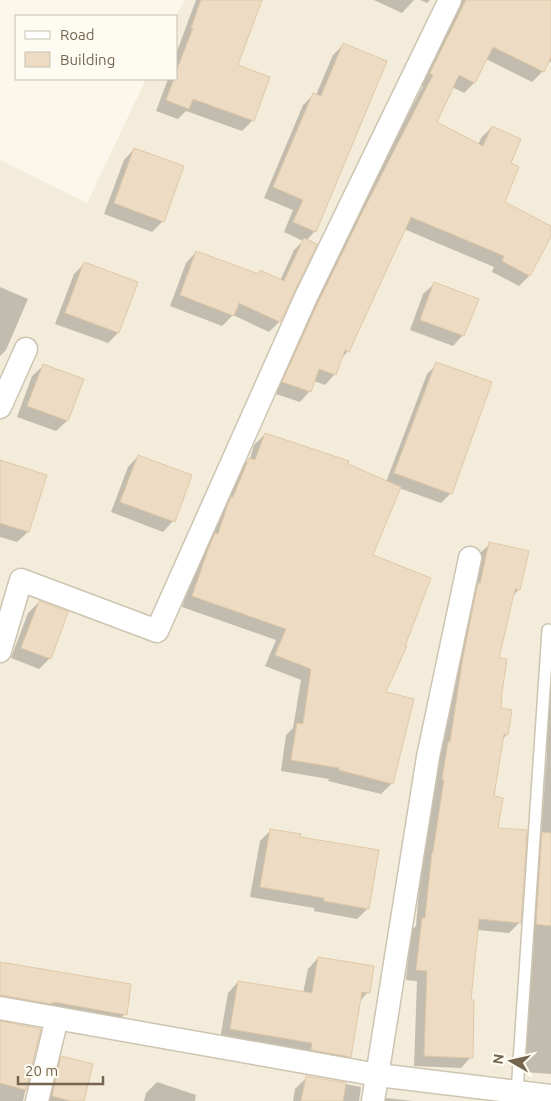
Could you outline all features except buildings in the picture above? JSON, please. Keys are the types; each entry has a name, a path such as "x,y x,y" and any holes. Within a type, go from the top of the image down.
{"street":[{"path":"0,651 20,580 157,631 305,299 450,0"},
{"path":"0,408 26,349"},
{"path":"373,1101 428,757 470,558"},
{"path":"0,1008 378,1075 551,1096"},
{"path":"36,1101 57,1018"}],"lane":[{"path":"517,1092 548,630"}],"shaded area":[{"path":"184,0 551,0 551,1101 0,1101 0,160 87,203 146,80 178,80 176,15"}]}
